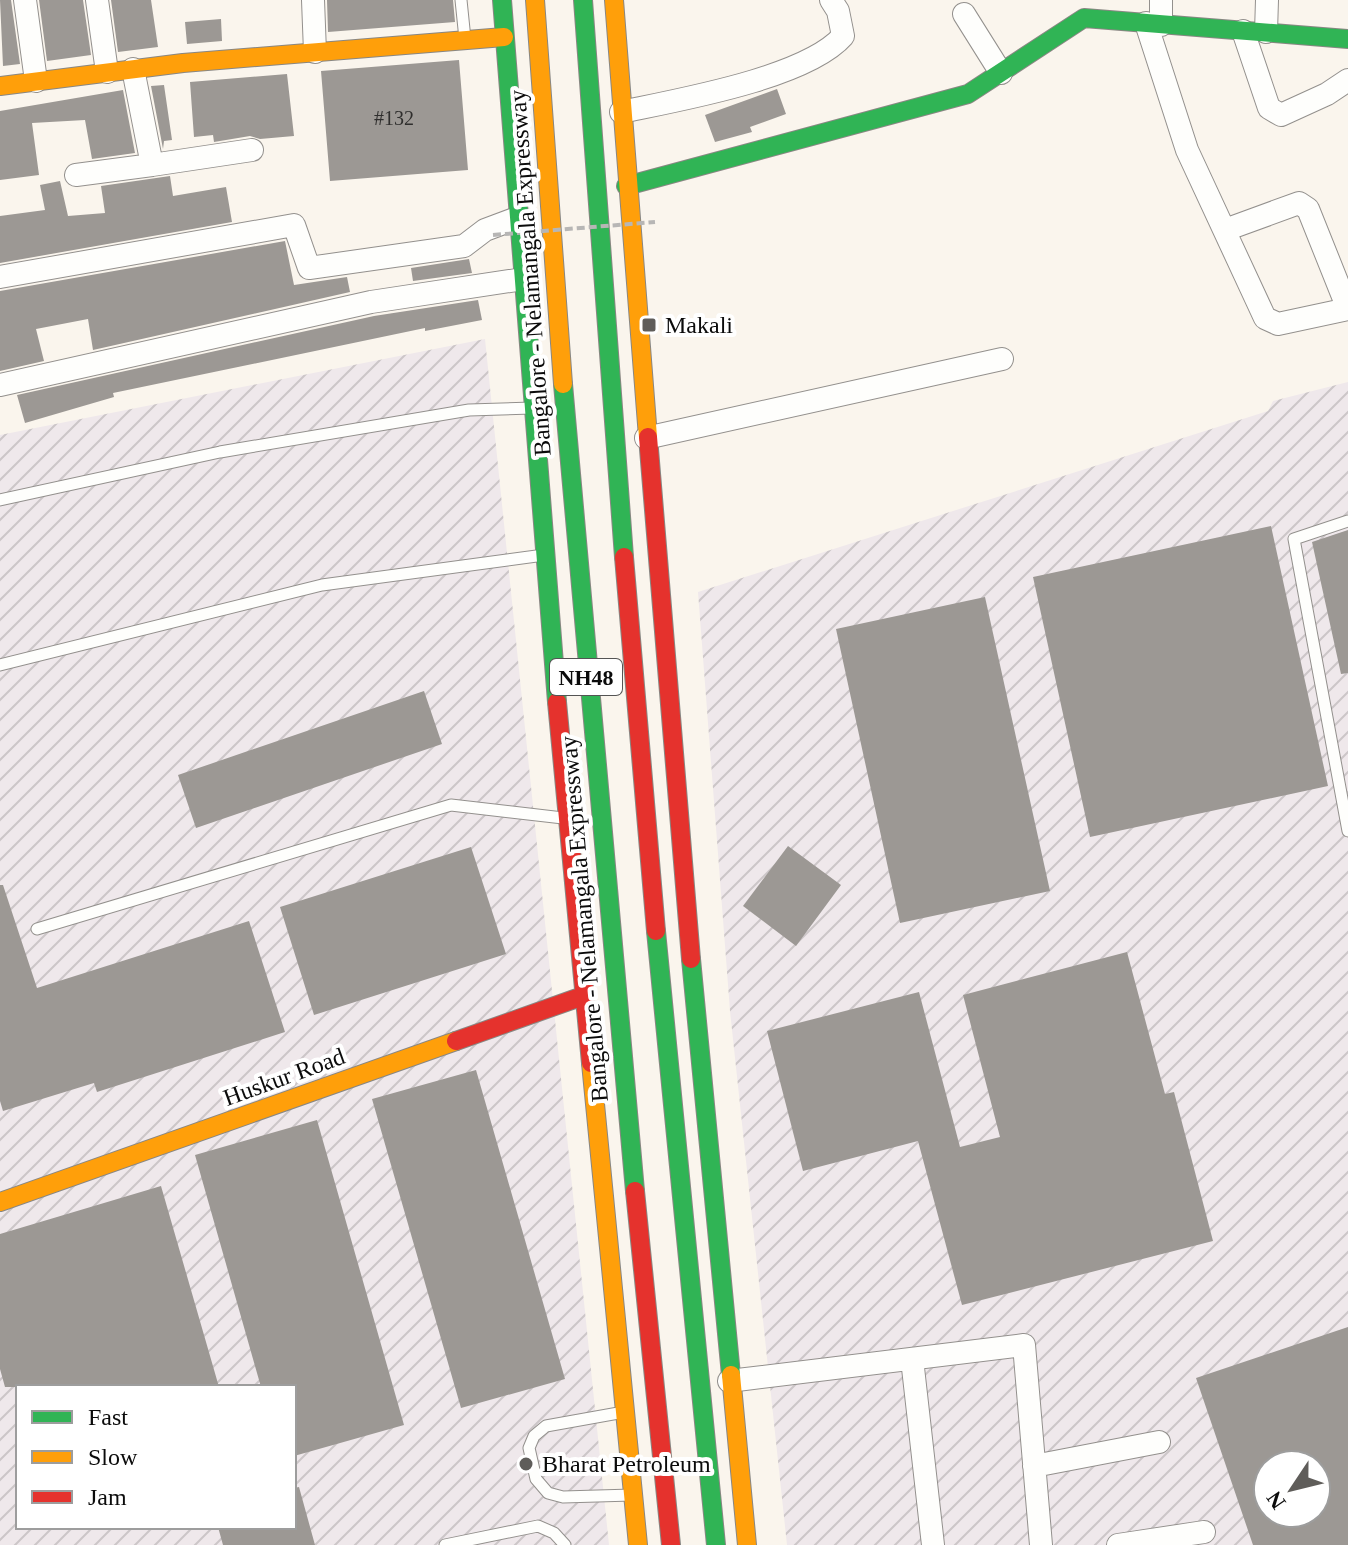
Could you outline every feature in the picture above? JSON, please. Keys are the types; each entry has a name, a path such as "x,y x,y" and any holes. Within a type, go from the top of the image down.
{"main road":[{"path":"502,0 567,819 638,1545"},
{"name":"Bangalore - Nelamangala Expressway","path":"535,0 575,549 671,1545"},
{"name":"NH48","path":"583,0 601,276 642,797 716,1545"},
{"path":"614,0 646,438 729,1381 747,1545"},
{"path":"626,186 968,94 1084,18 1266,32 1345,45"},
{"path":"0,86 133,69 504,37"},
{"name":"Huskur Road","path":"0,1202 583,996"}],"street":[{"path":"25,0 36,81"},
{"path":"97,0 107,72"},
{"path":"313,0 315,52"},
{"path":"621,112 745,82 796,66 831,50 843,36 838,11 831,0"},
{"path":"1161,0 1154,24 1187,150 1265,318 1278,324 1348,309 1308,209 1299,203 1225,230"},
{"path":"1266,32 1267,0"},
{"path":"964,14 1001,73"},
{"path":"1243,31 1269,108 1281,115 1327,94 1348,80"},
{"path":"133,69 152,165"},
{"path":"76,175 252,150"},
{"path":"0,277 294,225 309,268 349,265 464,246 485,230 517,218"},
{"path":"0,385 371,302 523,279"},
{"path":"646,438 1002,359"},
{"path":"729,1381 1024,1345 1041,1545"},
{"path":"912,1359 933,1545"},
{"path":"1034,1466 1159,1442"},
{"path":"1118,1545 1204,1532"}],"lane":[{"path":"461,0 465,40"},
{"path":"0,500 220,452 469,410 533,408"},
{"path":"1348,521 1294,539 1348,831"},
{"path":"0,665 322,585 545,555"},
{"path":"37,929 451,805 567,819"},
{"path":"624,1412 546,1426 534,1436 529,1448 536,1479 548,1493 563,1497 632,1495"},
{"path":"445,1545 538,1526 554,1533 565,1545"}],"path":[{"path":"493,235 655,222"}],"shaded area":[{"path":"485,339 609,1545 0,1545 0,435"},
{"path":"1348,382 1348,1545 787,1545 730,1011 698,592 1268,411 1273,401"}],"building":[{"path":"0,0 11,0 20,64 3,66"},
{"path":"39,0 83,0 91,55 47,61"},
{"path":"111,0 151,0 158,47 118,52"},
{"path":"327,0 453,0 455,22 328,32"},
{"path":"221,19 222,41 187,44 185,22"},
{"path":"459,60 468,170 330,181 321,71"},
{"path":"287,74 294,136 260,139 250,136 214,142 213,135 194,137 190,82"},
{"path":"164,85 172,140 164,141 163,149 151,86"},
{"path":"777,89 786,114 750,127 752,132 715,142 705,115"},
{"path":"123,90 135,153 92,159 85,120 32,123 39,175 0,180 0,111"},
{"path":"170,176 173,196 226,187 232,222 0,263 0,216 45,210 40,185 60,181 68,216 105,213 101,186"},
{"path":"285,241 294,285 347,277 350,292 93,350 88,319 36,329 44,361 0,371 0,291"},
{"path":"469,259 472,273 413,281 411,268"},
{"path":"478,300 482,320 425,331 425,328 113,393 114,397 25,423 17,395 374,316"},
{"path":"1271,526 1328,786 1090,837 1033,577"},
{"path":"1348,530 1348,673 1341,674 1312,542"},
{"path":"985,597 1050,891 900,923 836,629"},
{"path":"424,691 442,744 196,828 178,775"},
{"path":"788,846 841,885 796,946 743,906"},
{"path":"471,847 506,954 314,1015 280,907"},
{"path":"0,885 3,885 37,988 249,921 285,1032 97,1092 94,1083 3,1111 0,1101"},
{"path":"1127,952 1165,1094 1174,1092 1213,1241 962,1305 918,1141 803,1171 767,1031 919,992 960,1147 1000,1137 963,995"},
{"path":"476,1070 565,1379 461,1408 372,1099"},
{"path":"317,1120 404,1425 296,1455 296,1385 260,1385 195,1155"},
{"path":"161,1186 218,1385 5,1387 0,1369 0,1234"},
{"path":"1348,1327 1348,1545 1253,1545 1196,1378"},
{"path":"299,1487 315,1545 223,1545 219,1529 296,1529 296,1488"}],"traffic: fast":[{"path":"502,0 557,702"},
{"path":"583,0 624,557"},
{"path":"626,186 968,94 1084,18 1348,39"},
{"path":"563,384 635,1191"},
{"path":"656,931 716,1545"},
{"path":"691,959 731,1375"}],"traffic: slow":[{"path":"535,0 563,384"},
{"path":"614,0 648,437"},
{"path":"0,86 183,63 504,37"},
{"path":"0,1202 456,1041"},
{"path":"591,1063 638,1545"},
{"path":"731,1375 747,1545"}],"traffic: jam":[{"path":"648,437 691,959"},
{"path":"624,557 656,931"},
{"path":"557,702 591,1063"},
{"path":"456,1041 583,996"},
{"path":"635,1191 671,1545"}],"place":[{"name":"Makali","path":"649,325"},
{"name":"Bharat Petroleum","path":"526,1464"}]}
